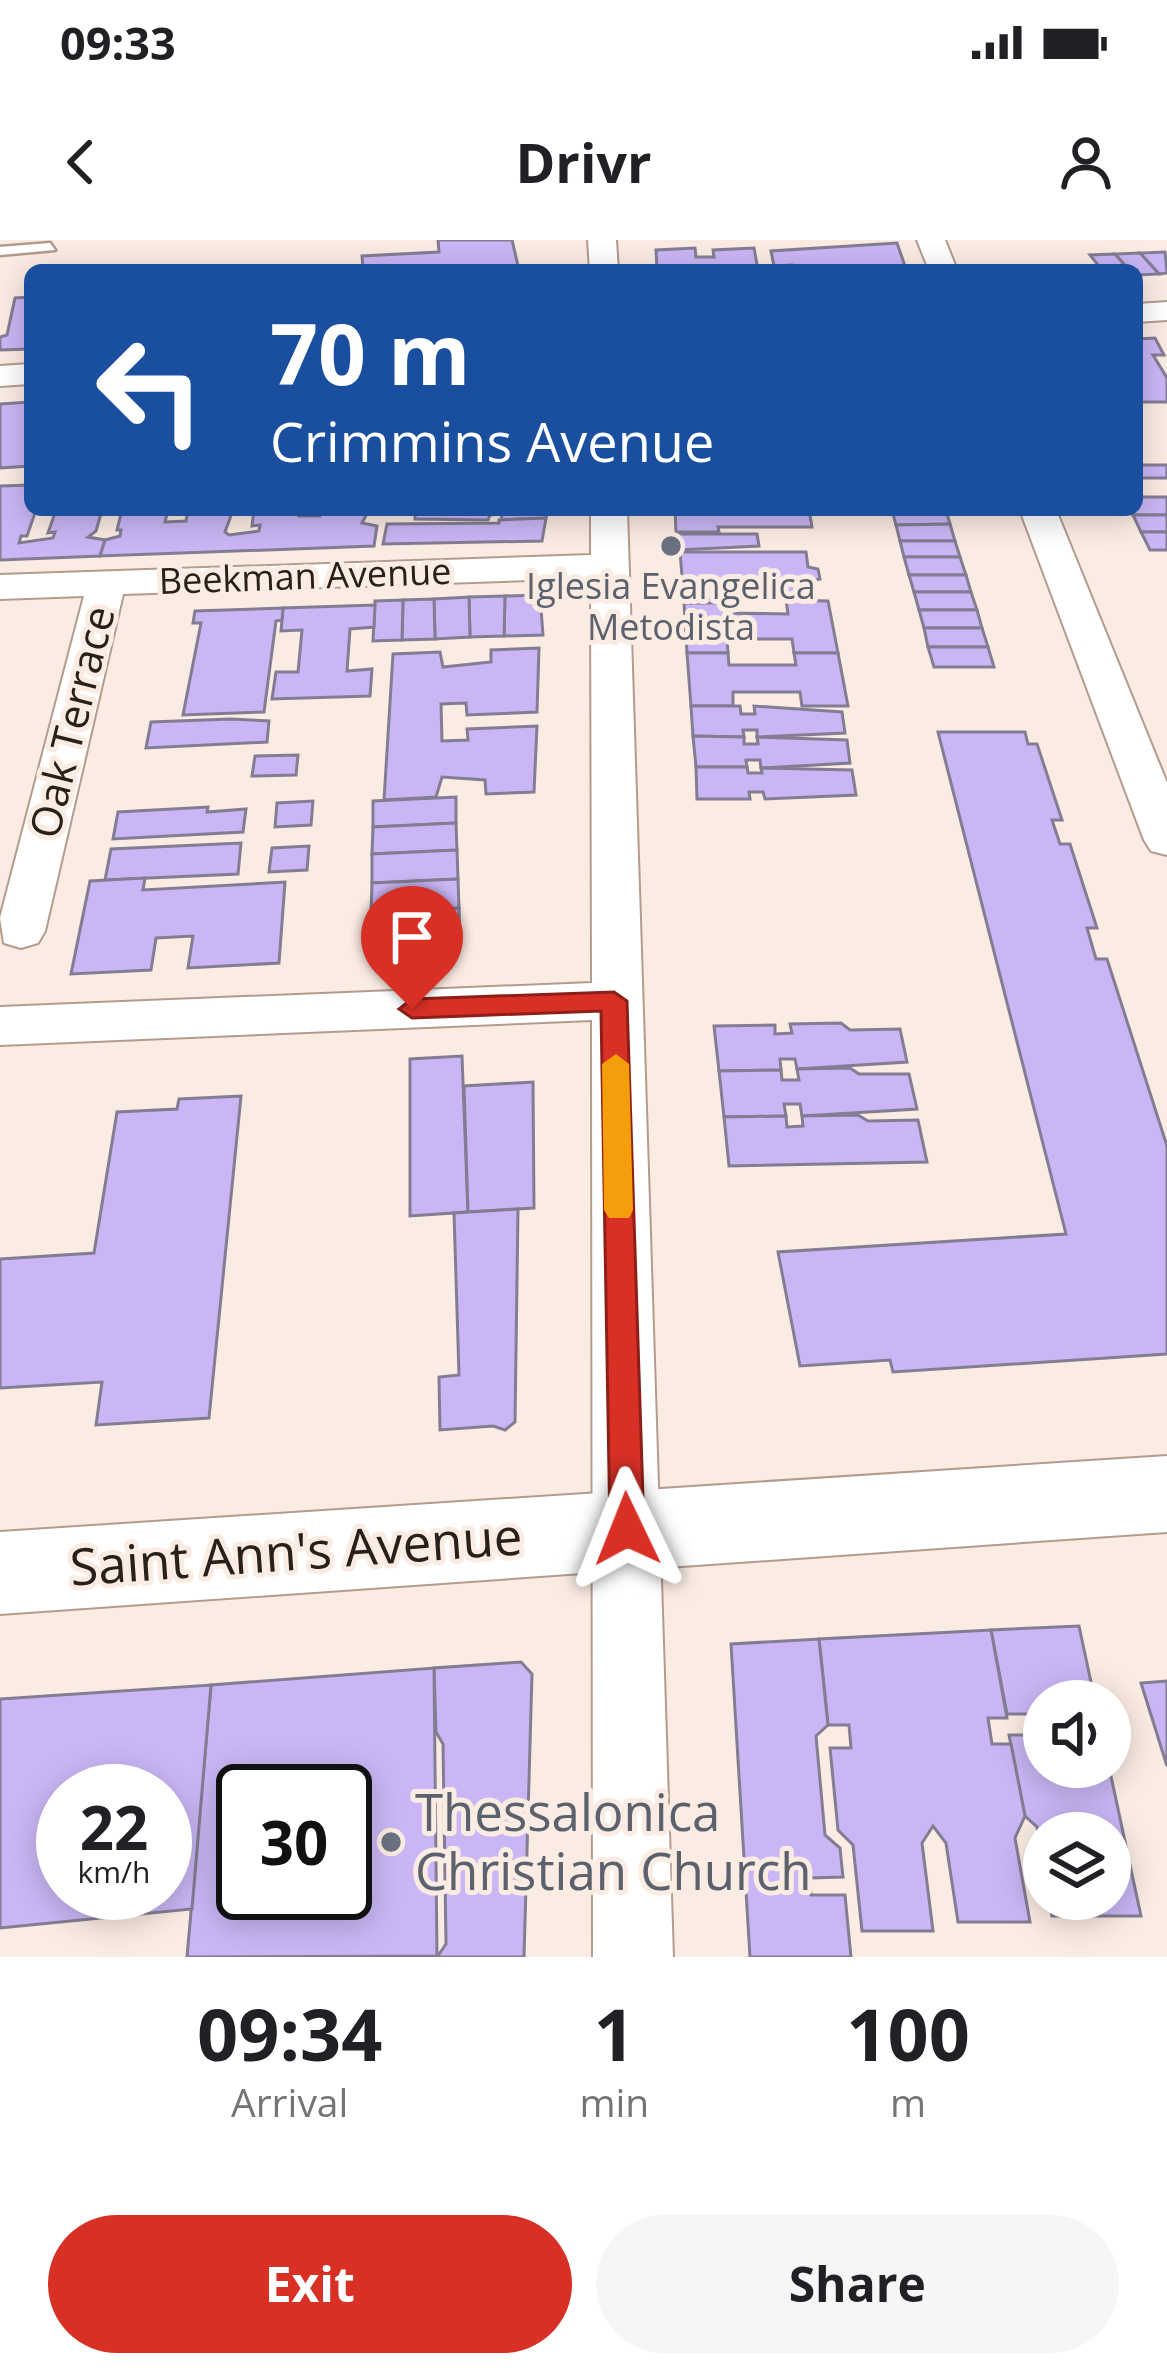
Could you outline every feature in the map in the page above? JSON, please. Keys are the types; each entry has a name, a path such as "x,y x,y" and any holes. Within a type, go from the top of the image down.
{"street":[{"path":"609,516 633,1957"},
{"path":"1040,516 1167,840"},
{"name":"Beekman Avenue","path":"0,587 609,566"},
{"name":"Oak Terrace","path":"21,931 106,583"},
{"path":"0,1026 614,1001"},
{"name":"Saint Ann's Avenue","path":"0,1573 1167,1494"}],"lane":[{"path":"0,250 50,247"}],"building":[{"path":"438,240 512,240 518,264 363,264 362,256 439,252"},
{"path":"897,243 904,264 774,264 771,251"},
{"path":"695,248 696,257 714,257 713,250 754,248 757,264 657,264 656,250"},
{"path":"1165,252 1167,273 1159,274 1140,253"},
{"path":"1140,253 1159,274 1143,275 1143,264 1124,264 1115,254"},
{"path":"1115,254 1124,264 1097,264 1090,255"},
{"path":"24,297 24,349 0,350 0,337 7,335 15,298"},
{"path":"1155,338 1164,355 1153,355 1167,378 1167,402 1143,402 1143,339"},
{"path":"24,402 24,466 0,468 0,404"},
{"path":"1143,465 1167,465 1167,478 1143,478"},
{"path":"24,485 24,516 34,516 27,536 21,536 19,543 53,538 55,532 48,533 54,516 100,516 96,531 88,537 105,540 100,556 0,560 0,486"},
{"path":"1143,497 1167,497 1167,515 1143,515"},
{"path":"1167,515 1167,532 1141,532 1133,516"},
{"path":"120,516 166,516 165,522 186,521 187,516 231,516 225,532 229,535 259,531 260,525 252,526 253,516 366,516 362,523 377,526 374,546 100,556 105,540 120,536"},
{"path":"415,516 490,516 488,520"},
{"path":"501,516 546,516 546,518 502,520"},
{"path":"675,516 810,516 812,527 718,527 719,532 676,532"},
{"path":"894,516 948,516 950,524 896,525"},
{"path":"546,518 542,541 383,544 387,524"},
{"path":"950,524 955,541 900,541 896,525"},
{"path":"1141,532 1167,532 1167,550 1150,550"},
{"path":"677,534 757,534 759,546 678,550"},
{"path":"900,541 955,541 960,557 904,557"},
{"path":"680,552 806,552 808,567 818,569 820,579 811,581 814,596 684,600"},
{"path":"904,557 960,557 966,575 909,575"},
{"path":"909,575 966,575 971,592 914,592"},
{"path":"914,592 971,592 977,610 919,610"},
{"path":"540,595 543,635 504,636 505,596"},
{"path":"505,596 504,636 470,637 469,597"},
{"path":"469,597 470,637 435,639 434,599"},
{"path":"434,599 435,639 402,640 403,600"},
{"path":"403,600 402,640 373,641 375,601"},
{"path":"786,600 828,601 838,653 794,653 792,639 727,639 728,653 687,653 684,603 723,603 724,613 788,614"},
{"path":"375,605 374,627 350,629 347,671 372,669 370,696 272,699 276,672 298,672 302,630 281,631 283,608"},
{"path":"283,608 282,620 276,621 264,712 183,715 201,623 193,623 195,611"},
{"path":"919,610 977,610 982,628 924,628"},
{"path":"924,628 982,628 988,647 928,647"},
{"path":"928,647 988,647 994,667 934,667"},
{"path":"539,648 537,712 467,715 466,703 441,704 442,741 468,740 467,729 537,726 534,792 486,794 485,780 442,777 436,797 384,800 393,654 440,652 443,667 491,662 491,650"},
{"path":"687,653 728,653 729,665 796,665 794,653 838,653 848,706 802,706 800,692 733,692 733,706 691,706"},
{"path":"691,706 740,706 741,714 755,714 754,706 842,712 845,733 757,737 757,730 743,730 744,737 693,736"},
{"path":"269,721 267,742 146,748 151,722"},
{"path":"938,732 1025,732 1028,744 1037,744 1062,820 1052,820 1060,844 1070,844 1097,928 1087,928 1096,959 1107,959 1167,1146 1167,1354 893,1372 890,1360 800,1366 778,1252 1066,1234"},
{"path":"693,736 744,737 744,744 758,744 757,737 847,740 850,763 761,768 760,760 746,760 747,767 696,767"},
{"path":"298,755 296,775 252,776 255,756"},
{"path":"696,767 747,767 748,773 762,773 761,768 852,770 856,795 765,799 763,792 749,792 750,799 697,799"},
{"path":"456,797 456,823 373,827 373,801"},
{"path":"313,801 311,825 275,827 277,803"},
{"path":"208,807 207,812 246,809 243,832 113,839 118,812"},
{"path":"456,823 457,850 372,854 373,827"},
{"path":"241,843 238,874 105,880 111,849"},
{"path":"309,846 307,870 269,872 272,848"},
{"path":"457,850 458,879 372,883 372,854"},
{"path":"145,878 143,890 285,882 279,963 188,968 193,936 156,938 151,970 71,974 90,881"},
{"path":"458,879 459,908 371,913 372,883"},
{"path":"459,908 460,939 370,944 371,913"},
{"path":"841,1023 850,1030 900,1029 907,1062 797,1069 795,1059 780,1059 781,1070 719,1071 714,1026 775,1025 775,1034 792,1033 790,1024"},
{"path":"462,1056 468,1212 410,1216 410,1059"},
{"path":"850,1068 859,1074 909,1074 917,1109 802,1116 800,1104 784,1104 786,1116 724,1117 719,1071 781,1070 782,1080 799,1080 797,1069"},
{"path":"533,1082 534,1208 468,1212 464,1086"},
{"path":"241,1096 209,1418 96,1425 102,1382 0,1388 0,1259 94,1253 117,1112 177,1109 179,1099"},
{"path":"858,1115 868,1121 918,1120 927,1162 729,1166 724,1117 786,1116 787,1127 803,1126 802,1116"},
{"path":"518,1209 515,1422 505,1430 493,1426 440,1430 439,1377 459,1375 454,1213"},
{"path":"1079,1626 1091,1680 1023,1680 1023,1714 1007,1714 991,1630"},
{"path":"991,1630 1007,1718 988,1718 992,1744 1011,1744 1024,1812 1015,1838 1023,1883 1023,1920 1030,1922 958,1922 946,1843 933,1826 922,1843 933,1931 862,1931 853,1845 838,1830 830,1748 851,1748 849,1725 828,1725 819,1639"},
{"path":"819,1639 828,1725 816,1736 825,1835 840,1848 843,1877 810,1878 811,1895 845,1895 851,1957 750,1957 731,1644"},
{"path":"521,1662 532,1674 524,1957 437,1957 446,1944 443,1744 436,1732 434,1668"},
{"name":"Thessalonica Christian Church","path":"434,1668 437,1956 187,1957 211,1685"},
{"path":"1167,1681 1167,1766 1141,1683"},
{"path":"211,1685 192,1909 192,1764 36,1764 36,1920 81,1920 0,1928 0,1699"},
{"path":"1009,1735 1023,1735 1023,1788 1114,1788 1119,1812 1024,1812"},
{"path":"1131,1869 1141,1916 1131,1916"}],"slow traffic":[{"path":"616,1064 619,1210"}],"place":[{"name":"Iglesia Evangelica Metodista","path":"671,546"},
{"name":"Thessalonica Christian Church","path":"391,1842"}],"route":[{"path":"412,1009 614,1001 627,1529"}]}
